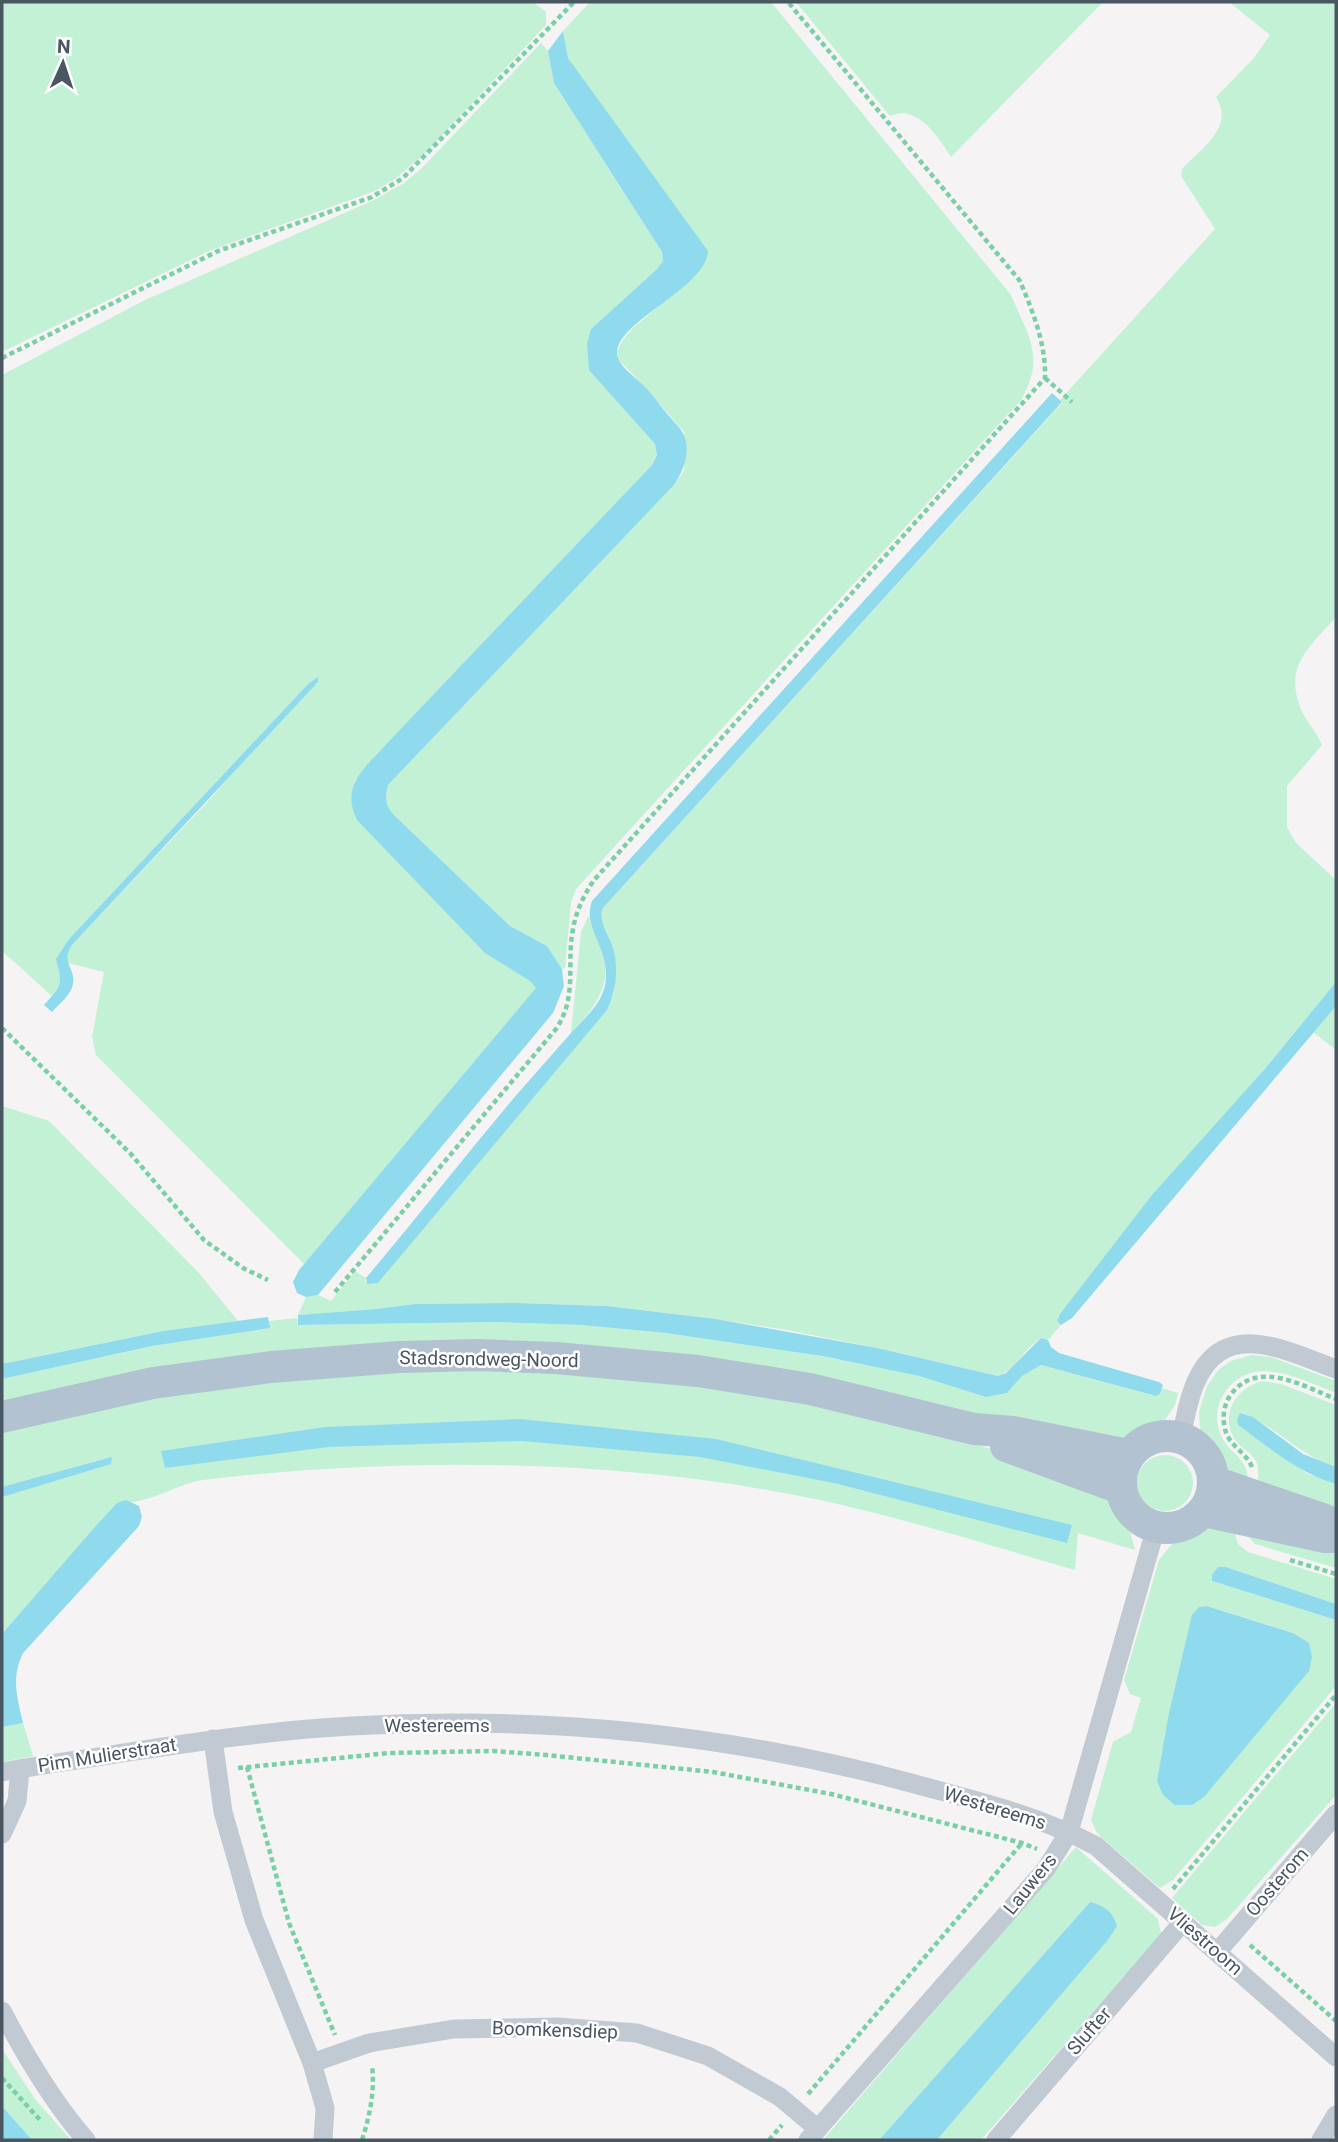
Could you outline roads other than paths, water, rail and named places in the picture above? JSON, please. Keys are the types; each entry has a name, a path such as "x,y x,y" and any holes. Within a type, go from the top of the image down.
{"main road":[{"name":"Stadsrondweg-Noord","path":"2,1417 153,1383 271,1367 399,1357 478,1355 556,1358 698,1371 810,1389 974,1429 1013,1432 1128,1455"},
{"name":"Stadsrondweg-Noord","path":"974,1429 1009,1448 1120,1488"},
{"path":"1161,1435 1181,1437 1198,1446 1210,1462 1209,1497 1191,1522 1174,1528 1156,1527 1139,1519 1126,1506 1120,1488 1121,1471 1128,1455 1143,1441 1161,1435"},
{"path":"1209,1497 1249,1494 1336,1524"},
{"path":"1209,1497 1325,1537 1336,1537"}],"street":[{"path":"1181,1437 1193,1387 1201,1370 1212,1358 1228,1348 1245,1343 1273,1345 1336,1369"},
{"name":"Lauwers","path":"813,2135 1046,1868 1069,1832 1156,1527"},
{"name":"Westereems","path":"213,1739 350,1726 461,1723 599,1728 728,1742 844,1765 1029,1815 1069,1832"},
{"path":"213,1739 223,1812 254,1920 312,2063 325,2108 323,2140"},
{"name":"Pim Mulierstraat","path":"11,1771 213,1739"},
{"path":"2,1834 17,1801 11,1771"},
{"name":"Oosterom","path":"1218,1951 1336,1814"},
{"name":"Vliestroom","path":"1069,1832 1096,1846 1336,2057"},
{"name":"Slufter","path":"996,2140 1183,1922"},
{"path":"2,2011 23,2052 61,2111 86,2140"},
{"name":"Boomkensdiep","path":"312,2063 369,2043 454,2029 558,2027 637,2033 708,2056 780,2097 795,2110 813,2135"},
{"path":"1321,2140 1336,2115"}],"water":[{"path":"563,31 568,58 708,251 704,265 693,278 632,328 621,340 617,352 622,365 646,388 681,430 685,437 686,458 674,485 388,785 386,801 394,815 510,926 547,946 562,969 564,986 553,1013 318,1295 306,1297 297,1293 293,1282 299,1270 536,988 530,981 485,953 357,820 351,796 354,785 373,758 652,465 657,455 655,444 589,370 587,344 591,329 657,269 663,261 662,252 554,83 548,51"},
{"path":"1052,393 1062,402 603,908 602,920 614,950 616,970 614,990 607,1010 378,1283 367,1284 366,1278 600,999 606,970 591,923 592,901"},
{"path":"318,677 318,682 72,945 68,961 73,978 72,988 52,1012 44,1005 59,984 60,974 56,959 69,939 309,683"},
{"path":"1336,982 1336,1006 1072,1318 1061,1325 1057,1321 1060,1314 1152,1195 1263,1071"},
{"path":"415,1304 607,1306 716,1319 877,1348 998,1376 1006,1373 1041,1338 1048,1340 1051,1347 1059,1353 1163,1385 1160,1394 1156,1396 1041,1365 1022,1376 1007,1393 986,1397 919,1376 822,1356 666,1333 581,1325 495,1322 298,1325 298,1315"},
{"path":"268,1317 270,1328 152,1346 2,1379 2,1364 163,1331"},
{"path":"1240,1413 1253,1417 1303,1454 1336,1467 1336,1484 1297,1467 1238,1425"},
{"path":"520,1419 716,1439 1072,1525 1067,1543 834,1483 700,1457 522,1441 329,1447 165,1468 161,1451 325,1427"},
{"path":"112,1457 111,1464 2,1497 2,1487"},
{"path":"126,1500 139,1506 142,1517 139,1526 23,1653 16,1679 23,1723 2,1727 2,1634 117,1503"},
{"path":"1218,1567 1226,1567 1336,1604 1336,1620 1212,1581 1212,1575"},
{"path":"1207,1606 1293,1633 1309,1643 1312,1657 1309,1671 1204,1797 1192,1805 1175,1805 1163,1795 1157,1781 1169,1713 1192,1615 1199,1607"},
{"path":"1090,1902 1100,1905 1113,1916 1117,1926 1108,1940 937,2140 879,2140"},
{"path":"2,2106 32,2140 2,2140"}]}
